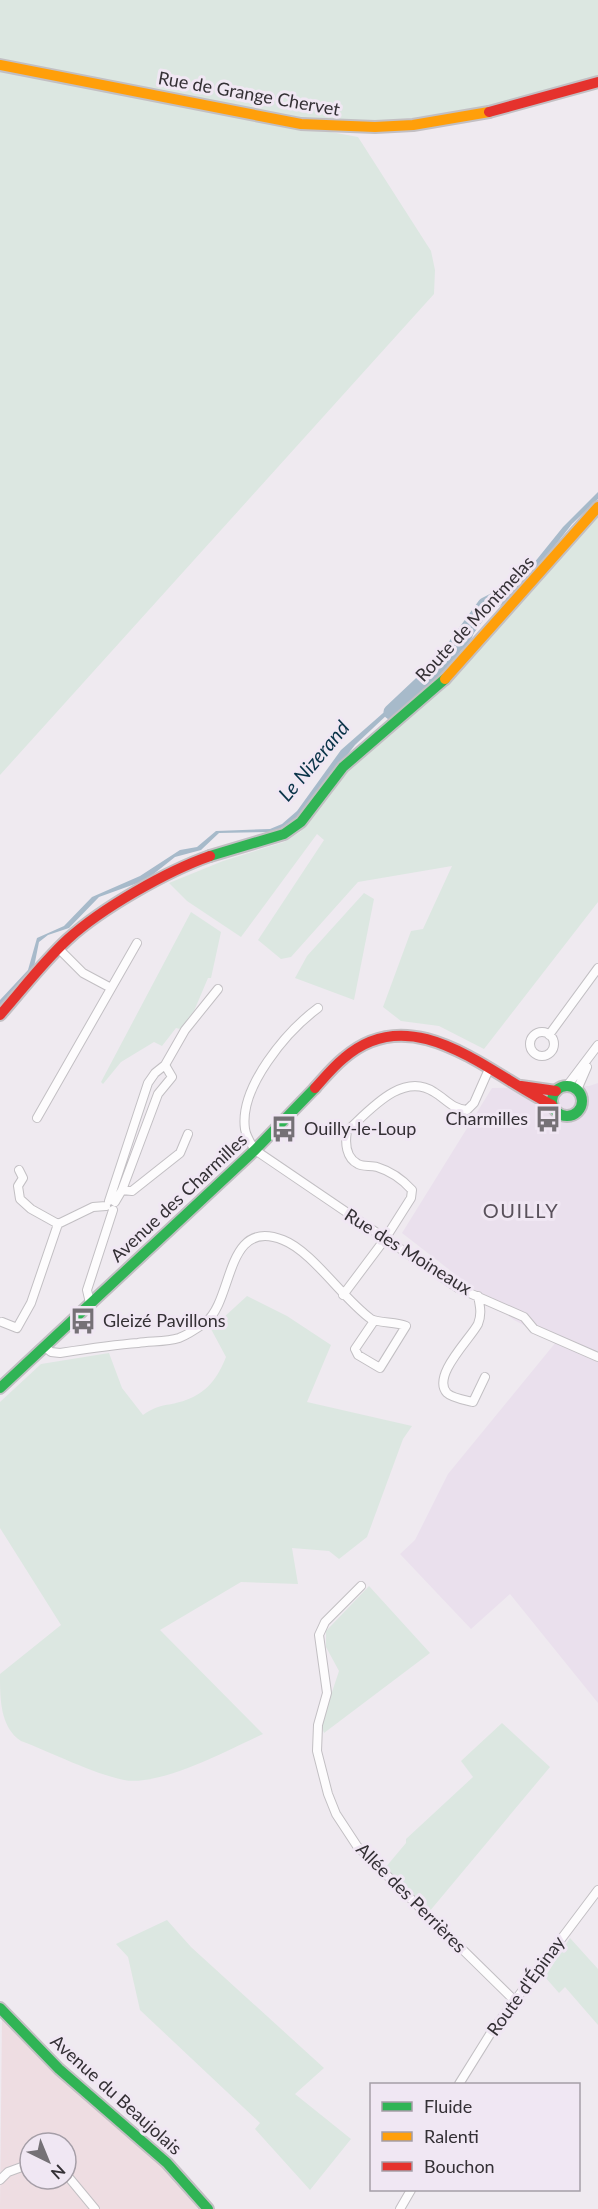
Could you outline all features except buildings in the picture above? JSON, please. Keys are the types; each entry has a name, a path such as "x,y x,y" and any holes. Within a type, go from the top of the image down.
{"street":[{"name":"Rue de Grange Chervet","path":"0,64 301,124 346,128 411,123 485,112 540,101 598,82"},
{"name":"Route de Montmelas","path":"0,1015 58,948 121,901 166,876 216,853 272,838 292,830 307,816 349,760 448,676 598,507"},
{"path":"38,1118 137,943"},
{"path":"58,948 83,973 111,988"},
{"path":"549,1035 598,968"},
{"path":"90,1303 87,1290 148,1083 154,1073 165,1065 185,1030 218,988"},
{"path":"255,1150 245,1130 249,1100 258,1079 283,1041 318,1008"},
{"name":"Avenue des Charmilles","path":"0,1388 255,1150 345,1057 361,1044 381,1036 408,1034 434,1038 458,1047 511,1085 552,1105"},
{"path":"572,1088 596,1048"},
{"path":"2,1322 19,1330 31,1303 58,1224 93,1207 111,1205 122,1190 158,1094 172,1077 165,1065"},
{"path":"343,1294 385,1239 411,1198 412,1190 405,1182 379,1168 360,1166 355,1162 345,1144 347,1131 396,1089 412,1085 425,1087 454,1107 467,1110 474,1102 489,1069"},
{"name":"Avenue des Charmilles","path":"511,1085 556,1090"},
{"path":"572,1088 582,1104 575,1114 562,1116 552,1105 556,1090 572,1088"},
{"path":"122,1190 132,1191 180,1153 188,1134"},
{"name":"Rue des Moineaux","path":"255,1150 458,1288 524,1317 534,1329 598,1357"},
{"path":"20,1170 23,1178 18,1186 20,1199 31,1209 58,1224"},
{"path":"45,1347 51,1352 60,1353 178,1338 208,1321 237,1254 256,1238 264,1235 284,1240 300,1250 343,1294 374,1321 394,1322 406,1326 380,1368 358,1355 355,1349 374,1321"},
{"path":"478,1296 481,1312 477,1325 459,1349 444,1377 444,1388 448,1395 473,1402 485,1377"},
{"name":"Allée des Perrières","path":"362,1586 325,1622 319,1635 327,1693 318,1725 317,1751 328,1794 336,1814 357,1846 514,2000"},
{"name":"Route d'Épinay","path":"460,2083 514,2000 598,1890"},
{"name":"Avenue du Beaujolais","path":"0,2008 59,2068 145,2140 208,2209"},
{"path":"0,2180 8,2172 18,2168"},
{"path":"78,2188 95,2209"},
{"path":"400,2209 410,2191"}],"shaded area":[{"path":"0,0 598,0 598,77 518,102 471,112 398,121 325,123 0,60"},
{"path":"0,71 358,137 431,251 435,270 434,294 0,775"},
{"path":"598,515 598,902 484,1049 439,1026 401,1021 383,1007 411,931 423,929 452,866 358,882 291,957 281,959 258,940 324,840 317,834 241,937 187,901 169,883 223,861 284,842 300,832 354,763 439,691 480,649"},
{"path":"364,893 374,899 354,1000 295,978 307,956"},
{"path":"191,912 221,932 211,978 208,978 194,1011 180,1029 176,1028 162,1046 154,1042 121,1062 103,1084 101,1082"},
{"path":"598,1083 598,1703 510,1594 471,1629 400,1554 415,1540 448,1474 556,1342 514,1320 402,1233 492,1088 589,1086"},
{"path":"247,1296 287,1316 331,1345 307,1402 412,1426 403,1439 367,1537 339,1559 329,1551 292,1548 298,1584 241,1582 160,1630 263,1734 195,1765 156,1778 139,1781 111,1777 21,1741 14,1735 5,1720 1,1702 0,1674 61,1625 0,1528 0,1402 41,1364 109,1353 122,1388 143,1415 160,1406 194,1397 211,1383 226,1357 211,1329"},
{"path":"369,1586 430,1653 324,1733 321,1725 339,1671 326,1647 326,1631"},
{"path":"502,1723 550,1767 429,1912 385,1868 406,1843 406,1839 473,1777 461,1761"},
{"path":"167,1920 191,1947 324,2068 295,2094 351,2139 310,2190 255,2129 260,2123 140,2010 128,1957 116,1944"},
{"path":"570,1938 598,1969 598,2025 565,1987 559,1993 545,1977"},
{"path":"2,2015 35,2054 144,2141 198,2209 0,2209"}],"water":[{"path":"598,492 598,499 572,524 524,585 518,591 489,604 479,617 472,638 465,647 436,669 424,687 406,697 355,745 298,818 274,832 219,833 201,850 175,857 146,880 99,897 69,928 48,935 39,942 34,967 0,1006 0,1000 28,970 37,938 64,926 92,897 140,876 180,850 197,847 216,831 270,829 282,824 297,811 341,750 407,692 419,687 433,669 463,643 476,611 484,600 517,584 563,527"}],"waterway":[{"name":"Le Nizerand","path":"391,712 442,664 485,605 520,587"}],"traffic: fast":[{"path":"210,856 284,834 301,822 343,767 445,679"},
{"path":"567,1086 578,1090 582,1101 578,1112 567,1116 556,1112 552,1101 556,1090 567,1086"},
{"path":"0,1388 255,1150 315,1088"},
{"path":"0,2008 59,2069 167,2163 208,2209"}],"traffic: slow":[{"path":"0,65 301,124 375,127 413,125 489,112"},
{"path":"445,679 598,507"}],"traffic: jam":[{"path":"489,112 598,82"},
{"path":"0,1015 50,957 82,927 136,892 174,871 210,856"},
{"path":"315,1088 344,1058 370,1042 397,1036 424,1038 450,1047 552,1105"},
{"path":"521,1086 556,1091"}],"place":[{"name":"Charmilles","path":"548,1119"},
{"name":"Ouilly-le-Loup","path":"284,1129"},
{"name":"Gleizé Pavillons","path":"83,1321"}],"district":[{"name":"OUILLY","path":"521,1211"}]}
